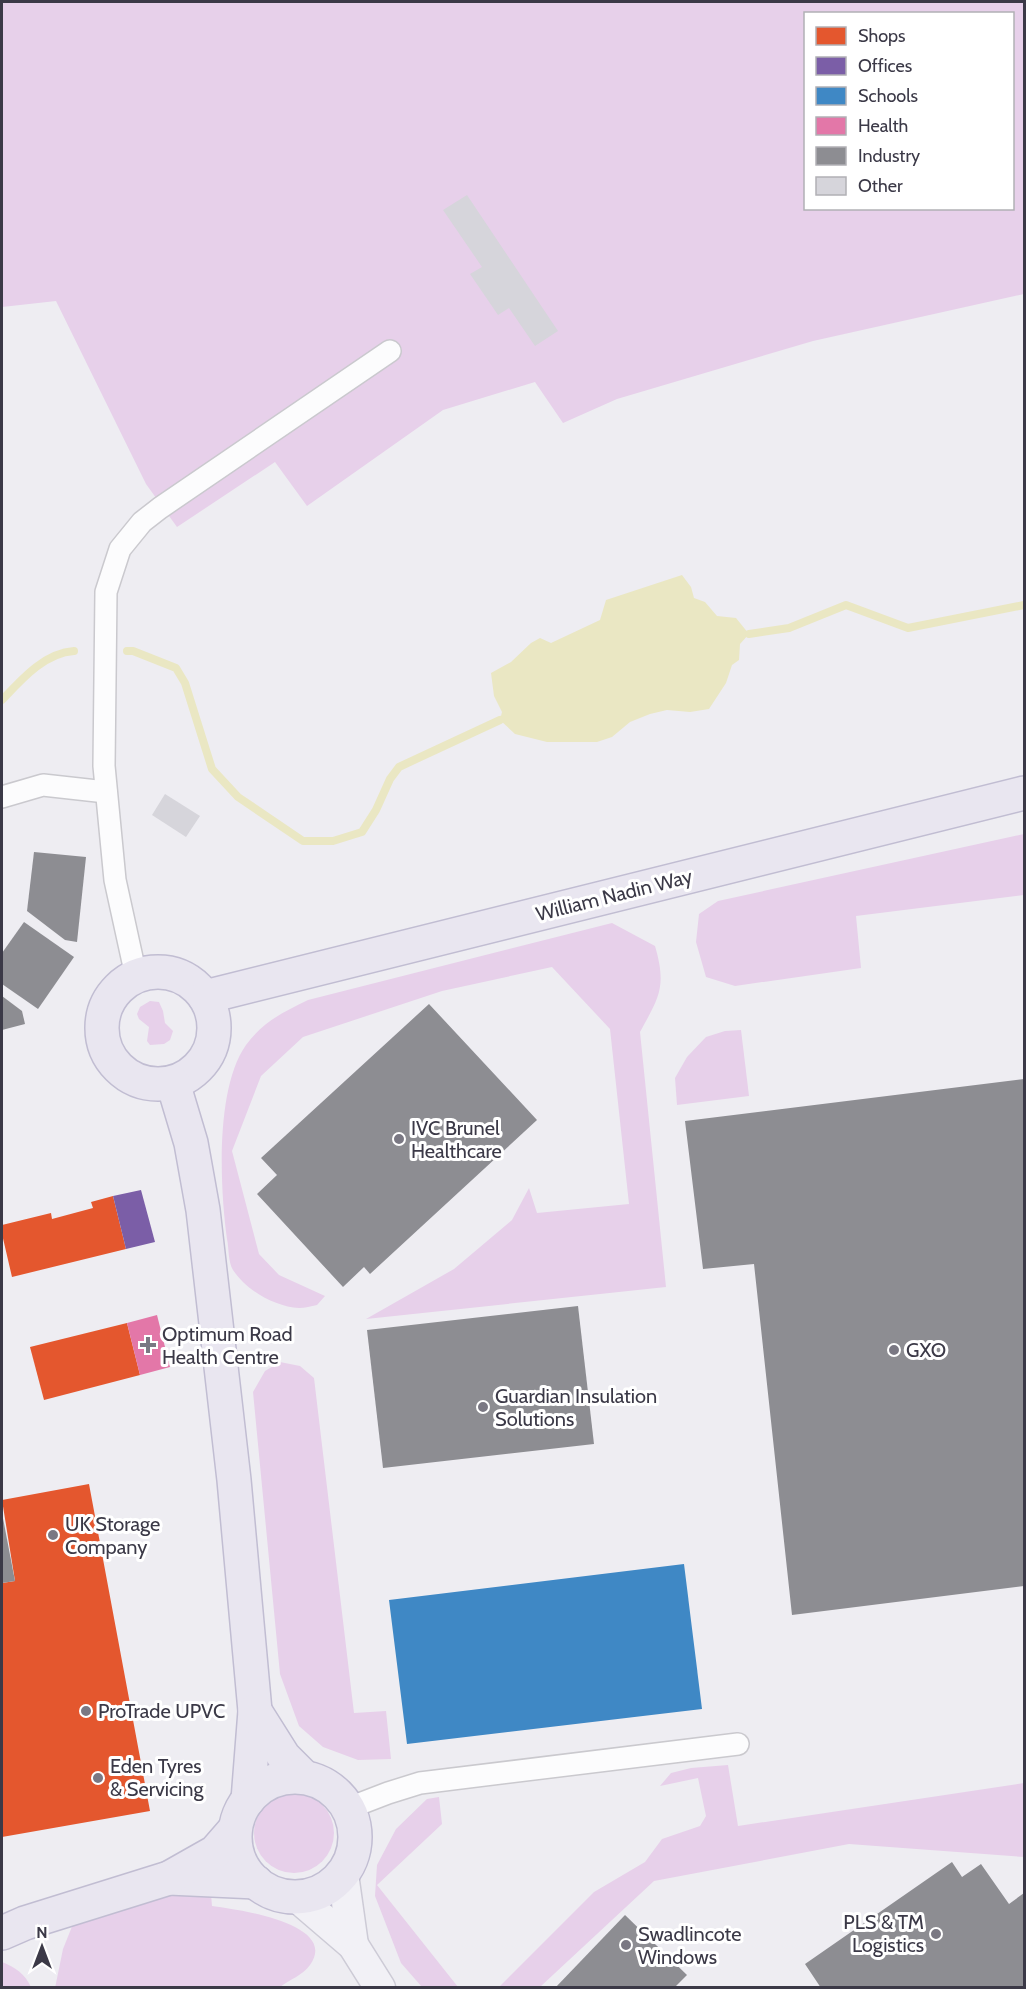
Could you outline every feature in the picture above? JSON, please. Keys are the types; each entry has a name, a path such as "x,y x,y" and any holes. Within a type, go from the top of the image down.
{"main road":[{"name":"William Nadin Way","path":"205,998 1024,794"},
{"path":"155,971 174,974 191,983 205,998 212,1015 212,1049 194,1074 173,1083 150,1083 131,1077 116,1065 106,1050 102,1037 102,1017 108,1001 119,986 136,976 155,971"},
{"path":"2,1933 169,1878 215,1852 241,1814 265,1784 283,1778 304,1777 324,1784 340,1797 349,1808 356,1835 353,1856 343,1874 328,1889 297,1897 274,1893 256,1882 243,1867 237,1854 241,1814 255,1711 232,1468 203,1210 191,1143 173,1083"},
{"path":"255,1711 284,1757 304,1777"},
{"path":"169,1878 256,1882"}],"street":[{"path":"136,976 115,880 104,766 106,592 120,549 142,522 160,508 390,351"},
{"path":"2,797 43,785 106,792"},
{"path":"349,1808 420,1783 738,1744"},
{"path":"343,1874 353,1945"},
{"path":"297,1897 353,1945 380,1988"}],"shaded area":[{"path":"2,2 1024,2 1024,294 813,341 617,399 563,423 535,382 443,410 307,506 275,462 177,527 146,484 56,301 2,307"},
{"path":"682,575 691,587 694,598 705,602 717,616 736,618 749,634 740,644 739,660 732,665 726,683 709,709 690,712 667,710 650,714 630,722 612,737 597,742 547,742 515,734 500,720 502,712 494,696 491,673 511,662 531,643 540,638 551,643 600,620 606,600"},
{"path":"1024,834 1024,895 856,916 861,968 735,986 706,977 696,942 699,914 718,901"},
{"path":"612,923 655,946 659,960 661,982 659,991 640,1032 666,1287 366,1319 454,1269 512,1220 529,1188 537,1213 629,1204 610,1029 552,967 442,991 303,1037 261,1076 232,1151 259,1254 279,1275 325,1296 317,1305 301,1308 290,1307 271,1301 245,1284 230,1263 223,1193 222,1139 229,1087 236,1064 246,1045 260,1030 282,1014 308,1000"},
{"path":"150,1001 159,1002 165,1023 173,1031 170,1040 164,1044 150,1045 147,1041 149,1027 139,1019 137,1014 140,1007"},
{"path":"741,1030 749,1096 677,1105 675,1078 687,1057 706,1037 725,1031"},
{"path":"280,1362 300,1366 314,1378 354,1713 386,1711 391,1759 358,1760 323,1747 299,1726 280,1674 253,1392 265,1371"},
{"path":"728,1765 738,1826 1024,1783 1024,1857 849,1844 654,1881 540,1987 499,1987 594,1892 645,1862 662,1839 700,1826 706,1816 698,1778 660,1786 671,1773 691,1768"},
{"path":"294,1793 309,1796 322,1805 331,1818 334,1833 331,1848 322,1861 309,1870 294,1873 279,1870 266,1861 257,1848 254,1833 257,1818 266,1805 279,1796"},
{"path":"439,1797 442,1824 377,1885 458,1987 422,1987 401,1963 375,1896 377,1865 396,1829 427,1799"},
{"path":"171,1894 211,1894 212,1906 261,1915 298,1929 310,1938 315,1951 310,1965 300,1975 280,1987 55,1988 63,1949 73,1924"},
{"path":"2,1962 26,1978 31,1987 2,1987"}],"building: Shops":[{"path":"113,1196 126,1249 12,1277 2,1225 51,1213 52,1219 93,1208 91,1202"},
{"path":"127,1323 140,1375 44,1400 30,1347"},
{"path":"89,1484 150,1811 2,1837 2,1583 15,1581 2,1500"}],"building: Offices":[{"path":"141,1190 155,1242 126,1249 113,1196"}],"building: Schools":[{"path":"684,1564 702,1709 407,1744 389,1600"}],"building: Health":[{"name":"Optimum Road Health Centre","path":"157,1315 170,1367 140,1375 127,1323"}],"building: Industry":[{"path":"34,852 86,857 77,942 65,940 27,911"},
{"path":"24,922 74,957 38,1009 2,984 2,953"},
{"path":"2,996 22,1011 25,1024 2,1030"},
{"name":"IVC Brunel Healthcare","path":"429,1004 537,1120 370,1274 364,1267 343,1287 257,1194 277,1175 261,1158"},
{"name":"GXO","path":"1024,1079 1024,1586 792,1615 754,1264 703,1269 685,1121"},
{"name":"Guardian Insulation Solutions","path":"578,1306 594,1444 383,1468 367,1330"},
{"path":"2,1513 15,1581 2,1583"},
{"name":"PLS & TM Logistics","path":"952,1862 962,1877 981,1864 1009,1904 1024,1893 1024,1988 821,1988 805,1964"},
{"name":"Swadlincote Windows","path":"625,1915 687,1975 674,1988 555,1988"}],"building: Other":[{"path":"467,195 558,331 535,346 509,308 498,315 470,274 482,267 443,210"},
{"path":"165,794 200,816 186,837 152,815"}],"waterway":[{"path":"749,634 789,628 846,605 908,628 1024,605"},
{"path":"2,700 25,676 43,662 74,651"},
{"path":"127,651 133,651 176,668 185,683 212,769 238,797 303,841 333,841 362,832 376,810 390,779 399,767 500,720"}],"place":[{"name":"IVC Brunel Healthcare","path":"399,1139"},
{"name":"Optimum Road Health Centre","path":"148,1345"},
{"name":"GXO","path":"894,1350"},
{"name":"Guardian Insulation Solutions","path":"483,1407"},
{"name":"UK Storage Company","path":"53,1535"},
{"name":"ProTrade UPVC","path":"86,1711"},
{"name":"Eden Tyres & Servicing","path":"98,1778"},
{"name":"PLS & TM Logistics","path":"936,1934"},
{"name":"Swadlincote Windows","path":"626,1945"}]}
